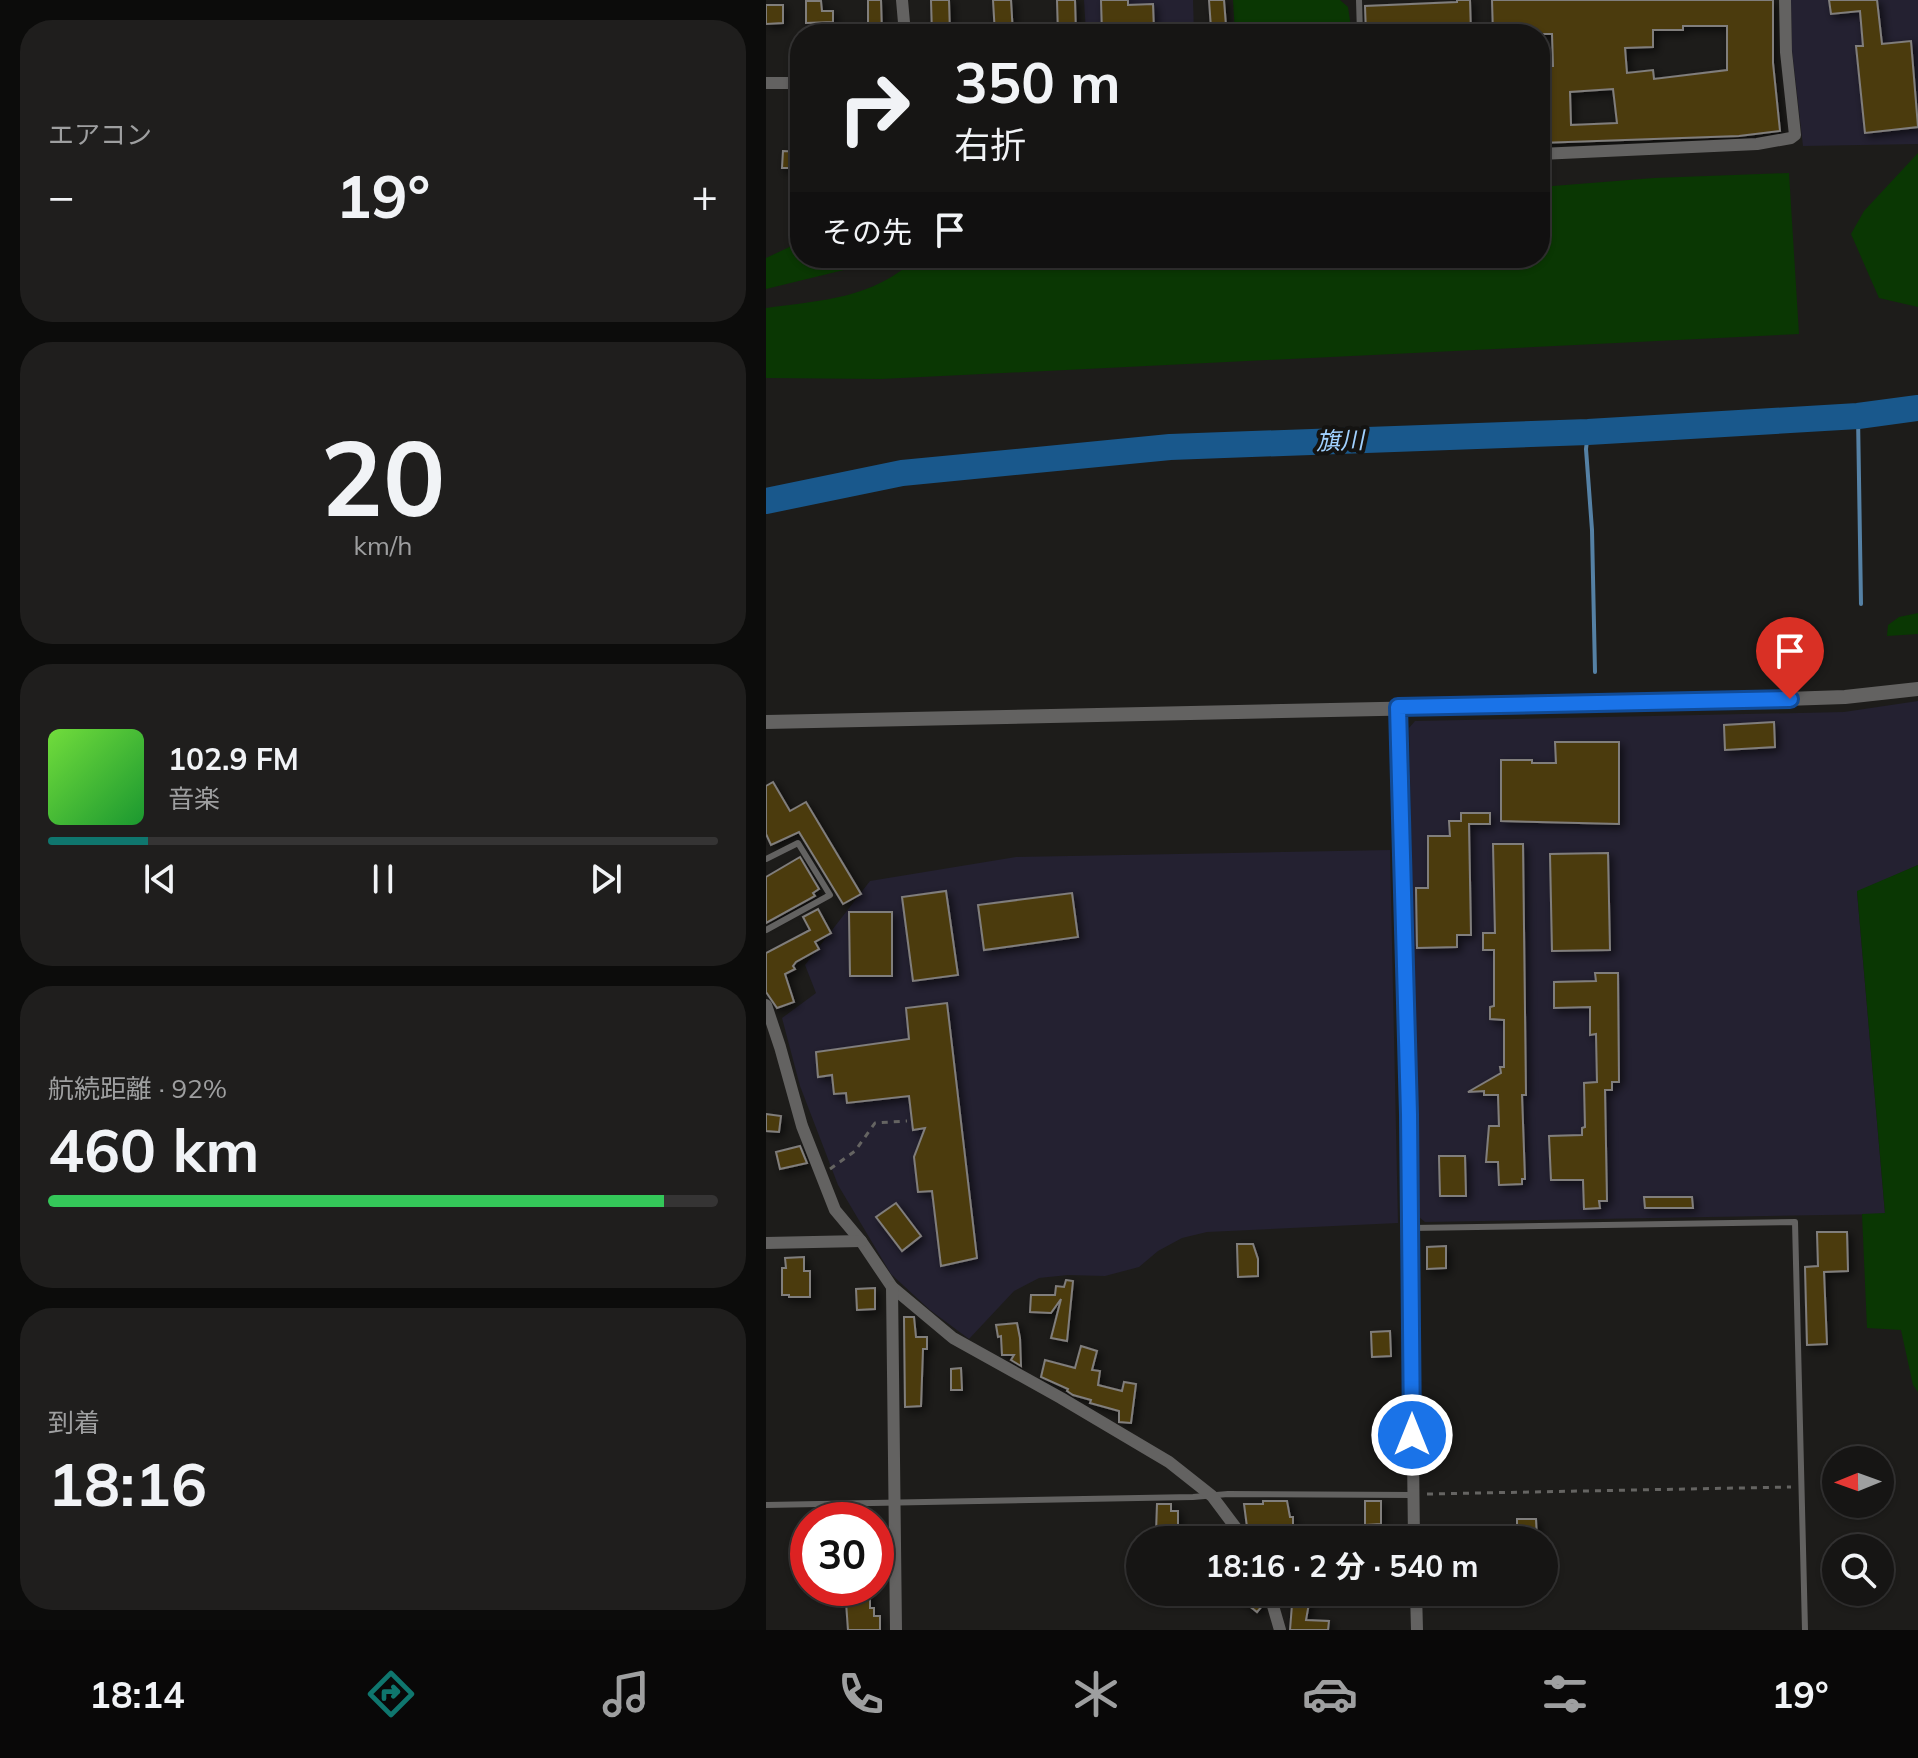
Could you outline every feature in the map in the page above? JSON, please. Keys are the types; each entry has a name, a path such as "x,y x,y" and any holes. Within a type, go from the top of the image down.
{"street":[{"path":"902,0 904,24"},
{"path":"1550,154 1742,145 1791,138 1795,135 1786,55 1785,0"},
{"path":"766,83 790,83"},
{"path":"766,722 1790,699 1918,689"},
{"path":"1398,707 1411,1228 1414,1526"},
{"path":"766,1005 802,1126 835,1210 861,1241 892,1287 953,1338 1169,1462 1212,1496 1234,1526"},
{"path":"766,1243 861,1241"},
{"path":"892,1287 896,1630"},
{"path":"1273,1606 1280,1630"},
{"path":"1416,1606 1417,1630"}],"lane":[{"path":"1359,0 1360,24"},
{"path":"766,859 798,843 830,895 766,930"},
{"path":"1411,1228 1795,1222 1805,1630"},
{"path":"894,1502 1413,1495"},
{"path":"766,1505 790,1504"}],"path":[{"path":"821,1176 855,1151 875,1123 907,1121"},
{"path":"1413,1495 1803,1486"}],"shaded area":[{"path":"1084,0 1193,0 1194,24 1085,24"},
{"path":"1791,0 1918,0 1918,144 1803,146 1792,50"},
{"path":"1918,701 1918,865 1857,892 1885,1214 1425,1222 1419,1217 1409,728 1415,721 1844,712"},
{"path":"1390,850 1398,1223 1207,1232 1182,1238 1158,1251 1139,1267 1105,1276 1039,1278 1014,1291 969,1339 930,1310 891,1274 838,1185 800,1086 782,1018 816,993 805,965 870,881 1016,857"}],"green space":[{"path":"1233,0 1340,0 1348,7 1351,24 1234,24"},
{"path":"1918,153 1918,307 1879,298 1851,234 1864,211"},
{"path":"1789,173 1799,334 881,379 766,378 766,308 864,290 905,268 1550,268 1550,186 1654,178"},
{"path":"790,247 790,268 850,268 766,289 766,258"},
{"path":"1918,613 1918,634 1887,636 1888,625 1899,617"},
{"path":"1918,865 1918,1392 1913,1385 1901,1330 1867,1328 1862,1214 1885,1213 1857,891"}],"building":[{"path":"868,0 881,0 882,24 868,24"},
{"path":"931,0 949,0 950,24 932,24"},
{"path":"993,0 1011,0 1012,24 994,24"},
{"path":"1057,0 1075,0 1076,24 1058,24"},
{"path":"1101,0 1128,0 1128,5 1153,4 1154,24 1102,24"},
{"path":"1209,0 1224,0 1226,24 1211,24"},
{"path":"1470,0 1471,24 1366,24 1365,6"},
{"path":"1492,0 1773,0 1773,63 1780,131 1739,136 1550,143 1550,24 1493,24","holes":["1727,26 1727,70 1654,79 1653,70 1627,73 1625,48 1653,47 1653,30","1613,89 1617,123 1571,125 1570,92"]},
{"path":"1829,0 1877,0 1882,44 1911,41 1918,127 1865,133 1856,46 1863,46 1860,11 1831,14"},
{"path":"806,1 821,1 822,11 833,11 833,22 806,23"},
{"path":"766,5 783,5 783,23 766,24"},
{"path":"783,151 790,151 790,168 782,168"},
{"path":"1774,722 1775,747 1725,750 1724,725"},
{"path":"1555,742 1619,742 1619,824 1501,821 1501,760 1556,763"},
{"path":"773,782 790,811 806,802 861,894 843,904 799,832 771,845 766,834 766,786"},
{"path":"1461,813 1490,813 1490,824 1469,824 1471,935 1457,935 1457,947 1417,948 1416,888 1428,888 1428,836 1450,836 1449,821 1461,821"},
{"path":"1493,844 1523,844 1526,1095 1522,1095 1525,1179 1522,1179 1522,1184 1499,1185 1498,1162 1486,1162 1489,1126 1499,1126 1498,1095 1484,1095 1484,1091 1468,1092 1501,1073 1500,1067 1504,1067 1504,1020 1490,1019 1490,1007 1494,1006 1494,950 1483,950 1483,933 1495,933"},
{"path":"1608,853 1610,950 1552,951 1550,854"},
{"path":"800,857 819,889 813,893 815,896 766,923 766,877"},
{"path":"946,891 958,975 913,981 902,897"},
{"path":"1072,893 1078,937 984,950 978,905"},
{"path":"818,909 831,933 815,942 819,949 796,962 793,966 795,969 785,974 794,1002 777,1008 766,992 766,953 810,930 803,917"},
{"path":"849,912 892,912 892,976 850,976"},
{"path":"1595,973 1618,973 1619,1082 1612,1082 1612,1090 1605,1090 1607,1201 1599,1201 1600,1208 1584,1209 1583,1180 1551,1180 1549,1136 1582,1135 1582,1128 1585,1127 1584,1083 1597,1082 1596,1034 1590,1035 1590,1007 1554,1008 1554,982 1596,981"},
{"path":"947,1003 977,1258 941,1266 932,1191 918,1192 914,1157 925,1128 913,1130 909,1096 847,1103 846,1093 834,1094 832,1075 818,1077 816,1052 909,1039 906,1008"},
{"path":"766,1114 781,1116 779,1132 766,1131"},
{"path":"800,1146 807,1163 780,1169 776,1152"},
{"path":"1439,1156 1465,1156 1466,1196 1440,1196"},
{"path":"1644,1197 1692,1197 1693,1208 1645,1208"},
{"path":"896,1203 921,1236 902,1251 876,1217"},
{"path":"1817,1232 1847,1232 1848,1271 1824,1272 1827,1344 1807,1345 1805,1267 1818,1266"},
{"path":"1237,1244 1253,1244 1258,1259 1258,1276 1238,1277"},
{"path":"1446,1246 1446,1268 1427,1269 1427,1247"},
{"path":"804,1257 804,1271 810,1271 810,1297 782,1295 785,1258"},
{"path":"1066,1280 1073,1281 1067,1341 1051,1338 1061,1299 1051,1313 1030,1312 1031,1295 1055,1295 1056,1286 1064,1287"},
{"path":"875,1288 875,1309 857,1310 856,1289"},
{"path":"904,1317 914,1317 916,1337 927,1337 927,1349 923,1349 921,1406 905,1407"},
{"path":"1017,1323 1021,1366 1011,1360 1014,1355 1002,1355 1001,1336 998,1337 996,1325"},
{"path":"1390,1331 1391,1356 1372,1357 1371,1332"},
{"path":"1081,1346 1097,1351 1092,1370 1100,1371 1098,1385 1122,1391 1124,1382 1136,1384 1131,1423 1119,1422 1119,1411 1090,1403 1091,1400 1073,1395 1068,1389 1041,1377 1045,1360 1075,1368"},
{"path":"961,1368 962,1390 951,1390 951,1369"},
{"path":"1263,1501 1287,1501 1293,1526 1247,1526 1244,1504 1263,1504"},
{"path":"1365,1501 1381,1501 1381,1524 1365,1525"},
{"path":"1157,1504 1171,1504 1171,1511 1178,1511 1178,1526 1156,1526"},
{"path":"1517,1519 1536,1519 1536,1526 1517,1526"},
{"path":"846,1606 870,1606 874,1608 874,1616 880,1616 880,1630 848,1630"},
{"path":"1292,1606 1308,1606 1306,1620 1329,1621 1328,1630 1290,1630"}],"waterway":[{"name":"旗川","path":"766,501 902,473 1170,447 1588,432 1858,416 1918,408"},
{"path":"1858,416 1861,604"},
{"path":"1588,432 1586,449 1592,530 1595,672"}],"route":[{"path":"1412,1435 1409,1114 1398,707 1790,699"}]}
